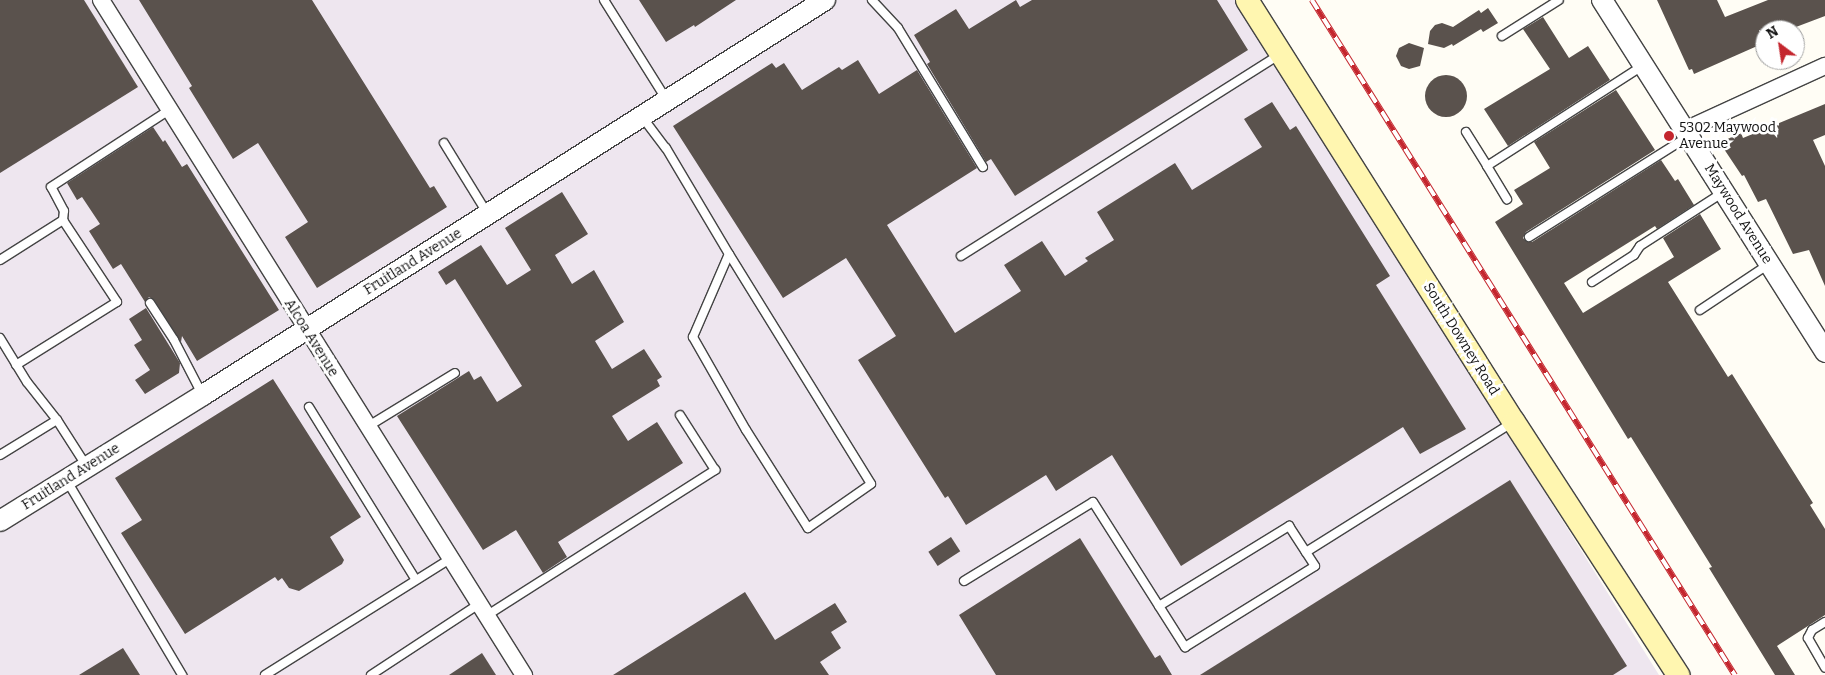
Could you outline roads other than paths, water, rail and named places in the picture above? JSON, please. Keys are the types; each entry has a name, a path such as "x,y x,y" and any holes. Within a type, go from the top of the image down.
{"main road":[{"name":"South Downey Road","path":"1248,0 1514,422 1678,675"}],"street":[{"name":"Alcoa Avenue","path":"101,0 306,330 524,675"},
{"name":"Fruitland Avenue","path":"0,521 306,330 825,0"},
{"name":"Maywood Avenue","path":"1602,0 1825,352"},
{"path":"1687,133 1825,66"}],"lane":[{"path":"604,0 667,100"},
{"path":"872,0 898,28 983,168"},
{"path":"1502,36 1558,0"},
{"path":"961,256 1281,54"},
{"path":"1487,166 1644,65"},
{"path":"16,365 117,302 63,220 64,212 51,187 169,110"},
{"path":"641,116 666,148 728,254 871,484 808,528 746,430 693,337 728,254"},
{"path":"1466,132 1508,199"},
{"path":"1529,237 1687,133"},
{"path":"444,143 488,215"},
{"path":"1592,282 1634,254 1640,246 1724,192"},
{"path":"0,260 63,220"},
{"path":"1700,310 1769,264"},
{"path":"150,303 174,340 203,395"},
{"path":"0,338 27,382 57,420 87,467"},
{"path":"368,427 455,373"},
{"path":"309,407 416,580"},
{"path":"370,675 483,610 715,470 680,415"},
{"path":"0,455 57,420"},
{"path":"1306,552 1514,422"},
{"path":"66,480 182,675"},
{"path":"964,581 1093,502 1185,647 1315,566 1289,526 1159,606"},
{"path":"265,675 450,559"},
{"path":"1825,622 1812,630 1808,638 1825,668"}],"railway":[{"path":"1312,0 1735,675"}],"place":[{"name":"5302 Maywood Avenue","path":"1669,136"}]}
